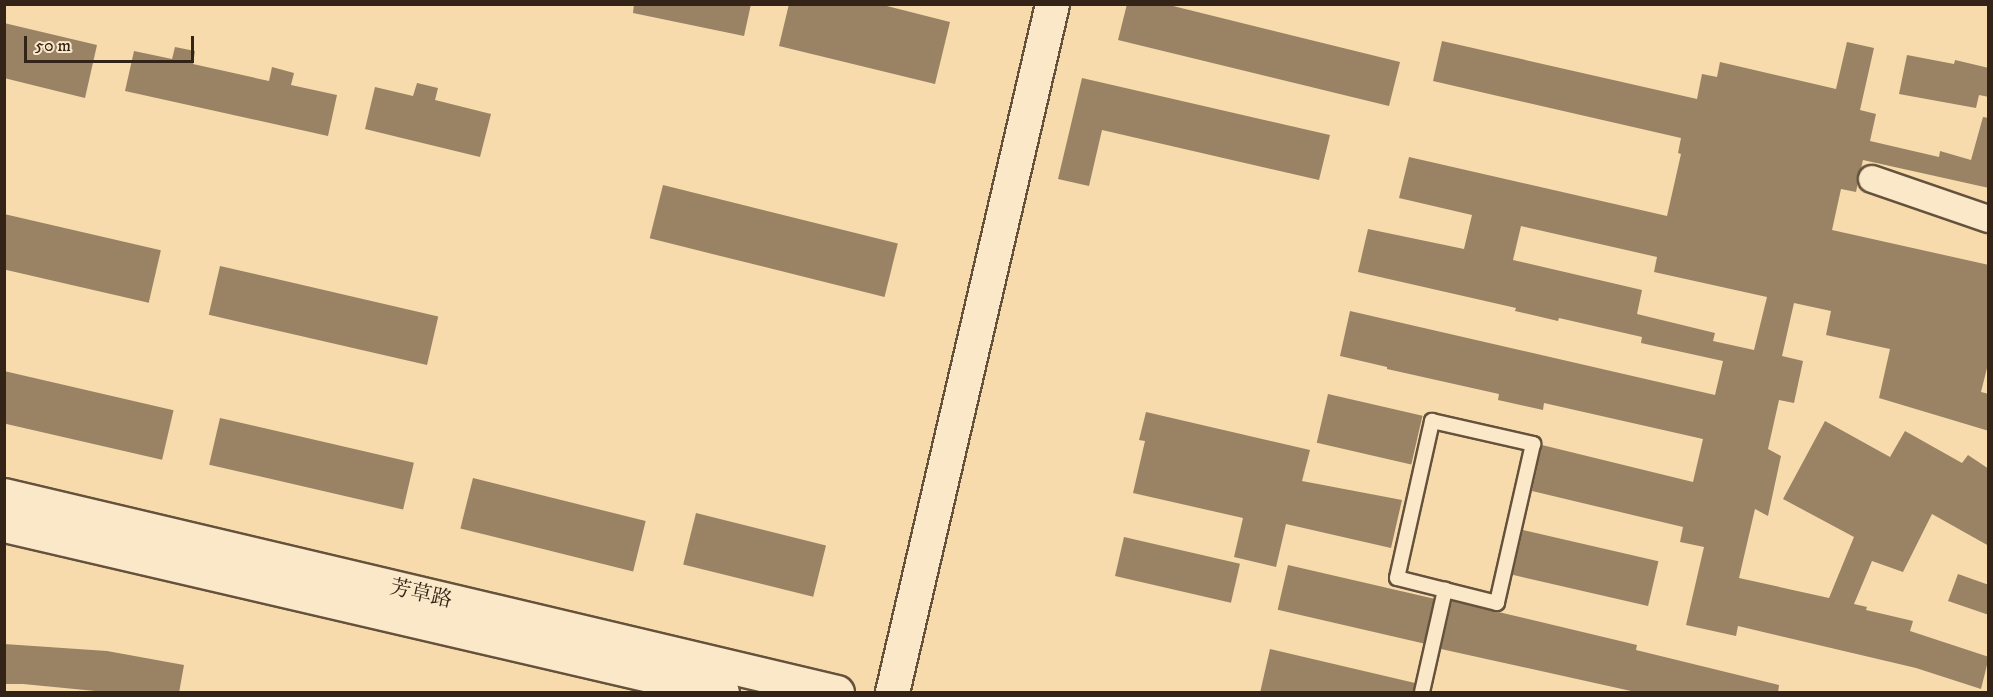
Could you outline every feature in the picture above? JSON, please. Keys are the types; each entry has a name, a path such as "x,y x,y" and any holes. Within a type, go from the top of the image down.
{"street":[{"path":"892,693 1052,4"},
{"path":"1872,179 1989,219"},
{"name":"芳草路","path":"4,495 837,693"},
{"name":"芳草路","path":"4,525 722,693"}],"lane":[{"path":"1432,420 1533,444 1497,603 1445,590 1397,578 1432,420"},
{"path":"1422,693 1445,590"}],"building":[{"path":"634,4 751,4 744,36 633,13"},
{"path":"789,4 879,4 950,22 935,84 779,46"},
{"path":"1127,4 1165,4 1400,62 1389,106 1118,40"},
{"path":"4,23 97,45 85,98 4,78"},
{"path":"1442,41 1697,99 1702,74 1717,77 1720,62 1836,89 1847,42 1874,48 1860,110 1876,114 1870,141 1939,157 1940,151 1971,160 1983,117 1989,118 1989,188 1863,160 1856,192 1841,189 1832,230 1989,265 1989,360 1981,392 1989,394 1989,431 1879,398 1890,349 1826,335 1831,311 1794,303 1782,356 1803,361 1794,403 1779,400 1768,449 1781,456 1768,516 1755,509 1739,578 1829,598 1854,537 1783,499 1825,421 1890,457 1905,431 1962,463 1968,455 1989,469 1989,546 1932,514 1903,572 1872,561 1854,604 1867,607 1866,610 1913,621 1910,631 1989,657 1981,689 1916,668 1738,626 1736,636 1686,625 1704,547 1680,542 1683,527 1532,491 1542,445 1693,482 1703,439 1544,403 1543,410 1498,400 1499,394 1340,356 1350,311 1715,395 1723,361 1641,343 1642,337 1559,318 1558,321 1515,311 1516,308 1358,272 1368,229 1464,249 1472,215 1399,198 1409,157 1667,216 1681,154 1678,153 1681,138 1433,81","holes":["1521,226 1657,257 1654,272 1767,297 1754,350 1713,341 1715,333 1637,314 1642,290 1513,260"]},
{"path":"175,47 195,51 193,64 269,81 272,67 294,73 291,85 337,95 328,136 125,91 134,51 172,59"},
{"path":"1907,55 1954,64 1955,60 1989,68 1989,97 1979,95 1976,108 1899,94"},
{"path":"1082,78 1330,135 1319,180 1102,130 1089,186 1058,179"},
{"path":"417,83 438,88 435,100 491,114 480,157 365,129 375,87 413,96"},
{"path":"663,185 898,244 885,297 650,238"},
{"path":"4,214 161,250 149,303 4,269"},
{"path":"220,266 438,316 427,365 209,315"},
{"path":"4,371 174,410 162,460 4,423"},
{"path":"1328,394 1423,416 1411,465 1317,443"},
{"path":"1146,412 1310,450 1302,481 1402,500 1391,548 1286,524 1276,567 1234,557 1243,518 1133,493 1145,441 1139,440"},
{"path":"220,418 414,463 403,510 209,465"},
{"path":"473,478 646,521 633,572 460,528"},
{"path":"696,513 826,545 813,597 683,564"},
{"path":"1523,530 1658,561 1648,606 1513,575"},
{"path":"1124,537 1240,564 1231,603 1115,576"},
{"path":"1288,565 1434,599 1424,644 1278,610"},
{"path":"1958,574 1989,585 1989,615 1948,601"},
{"path":"1452,601 1637,645 1636,650 1779,685 1778,693 1640,693 1441,649"},
{"path":"4,644 107,651 184,665 179,693 116,693 4,684"},
{"path":"1270,649 1415,683 1413,693 1260,693"}]}
